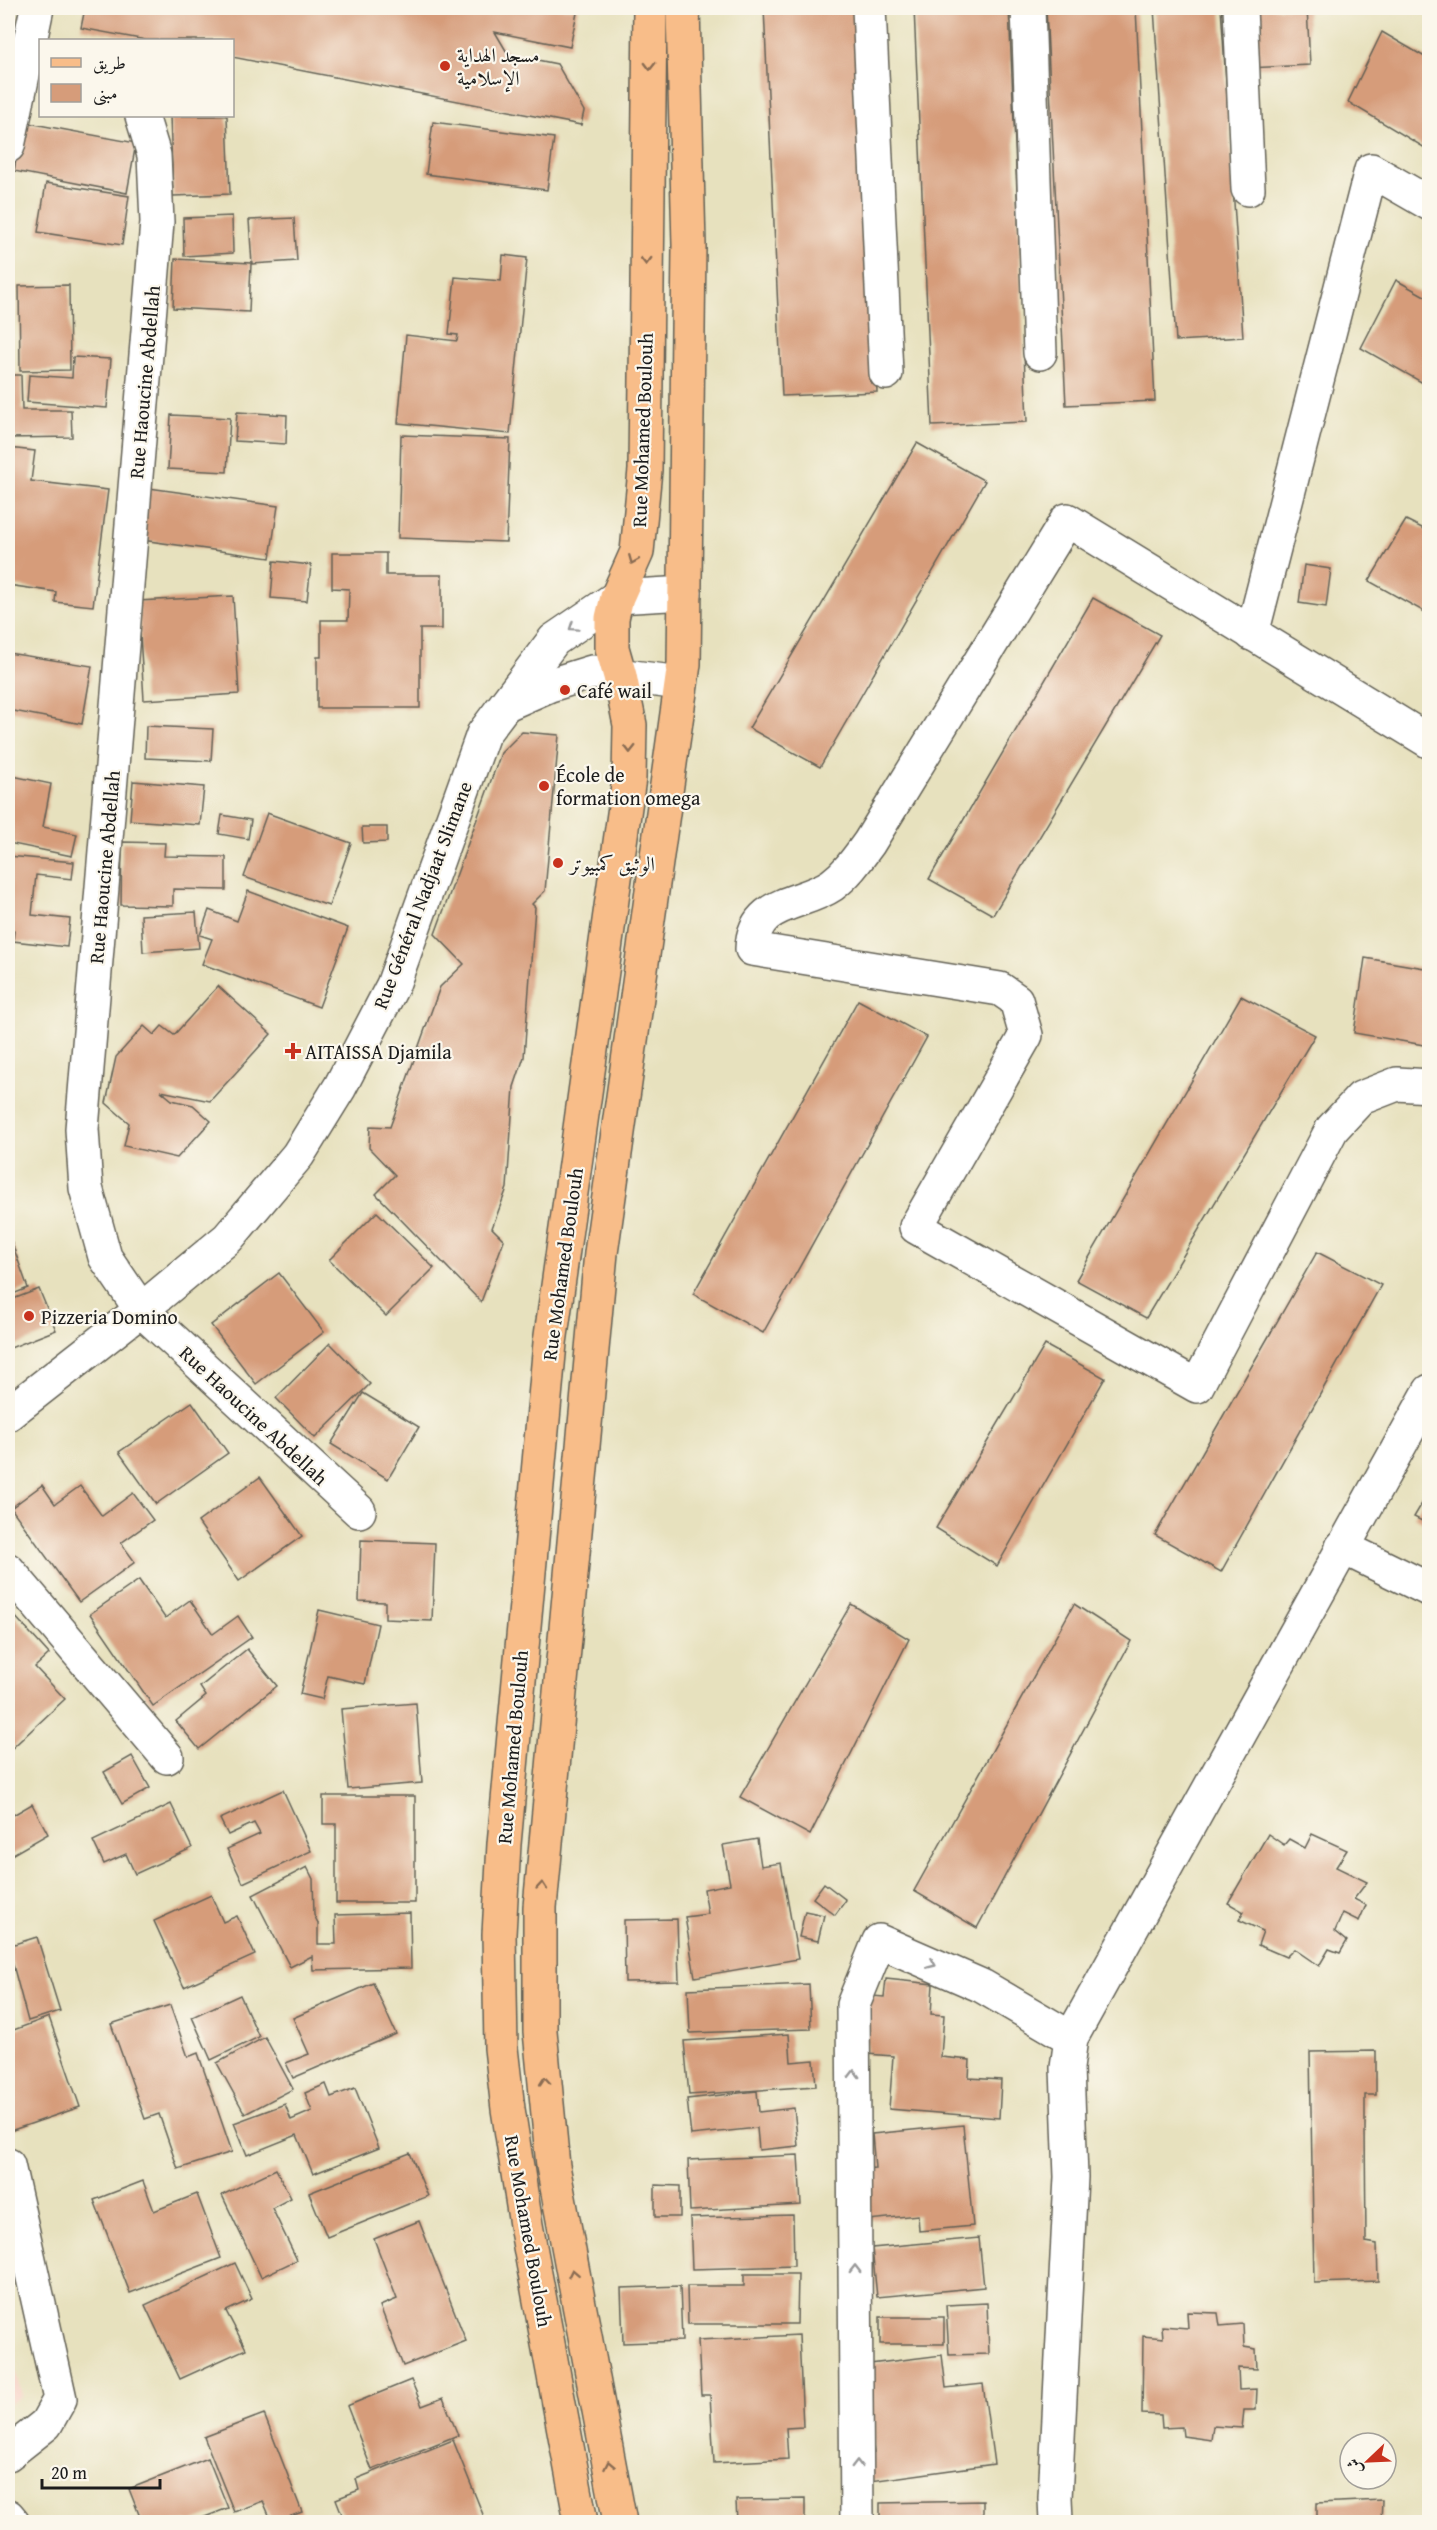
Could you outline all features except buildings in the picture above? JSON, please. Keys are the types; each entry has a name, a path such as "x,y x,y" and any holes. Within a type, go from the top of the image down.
{"main road":[{"name":"Rue Mohamed Boulouh","path":"581,2523 526,2225 508,2109 501,2048 500,1934 504,1833 550,1343 629,778 630,725 612,648 612,618 617,597 637,552 645,470 650,8"},
{"path":"620,2523 553,2166 540,2031 540,1907 601,1253 681,683 685,593 688,246 683,8"}],"street":[{"path":"8,146 35,44 37,8"},
{"path":"870,8 886,372"},
{"path":"1029,8 1040,353"},
{"path":"1240,8 1248,189"},
{"name":"Rue Haoucine Abdellah","path":"142,117 154,155 157,222 82,1129 86,1188 105,1257 141,1310 359,1511"},
{"path":"1252,634 1371,170 1430,204"},
{"path":"1430,742 1067,520 869,843 848,872 830,886 767,912 752,935 752,949 1000,989 1016,1000 1026,1035 916,1227 1197,1386 1332,1129 1361,1098 1397,1084 1430,1086"},
{"path":"617,597 685,593"},
{"name":"Rue Général Nadjaat Slimane","path":"8,1414 141,1310 228,1238 298,1155 340,1087 393,985 483,734 554,640 617,597"},
{"name":"Rue Général Nadjaat Slimane","path":"507,703 550,685 592,672 681,683"},
{"path":"1056,2523 1055,2498 1071,2177 1067,2068 1071,2038 1430,1391"},
{"path":"1342,1547 1430,1590"},
{"path":"8,1570 167,1757"},
{"path":"857,2523 853,2006 879,1941 982,1986 1071,2038"},
{"path":"8,2165 60,2399 46,2424 8,2454"},
{"path":"8,2516 13,2523"}],"shaded area":[{"path":"8,2345 22,2396 8,2405"}],"place":[{"name":"مسجد الهداية الإسلامية","path":"445,66"},
{"name":"Café wail","path":"565,690"},
{"name":"École de formation omega","path":"544,786"},
{"name":"الوثيق كمبيوتر","path":"558,863"},
{"name":"AITAISSA Djamila","path":"293,1051"},
{"name":"Pizzeria Domino","path":"29,1316"}]}
